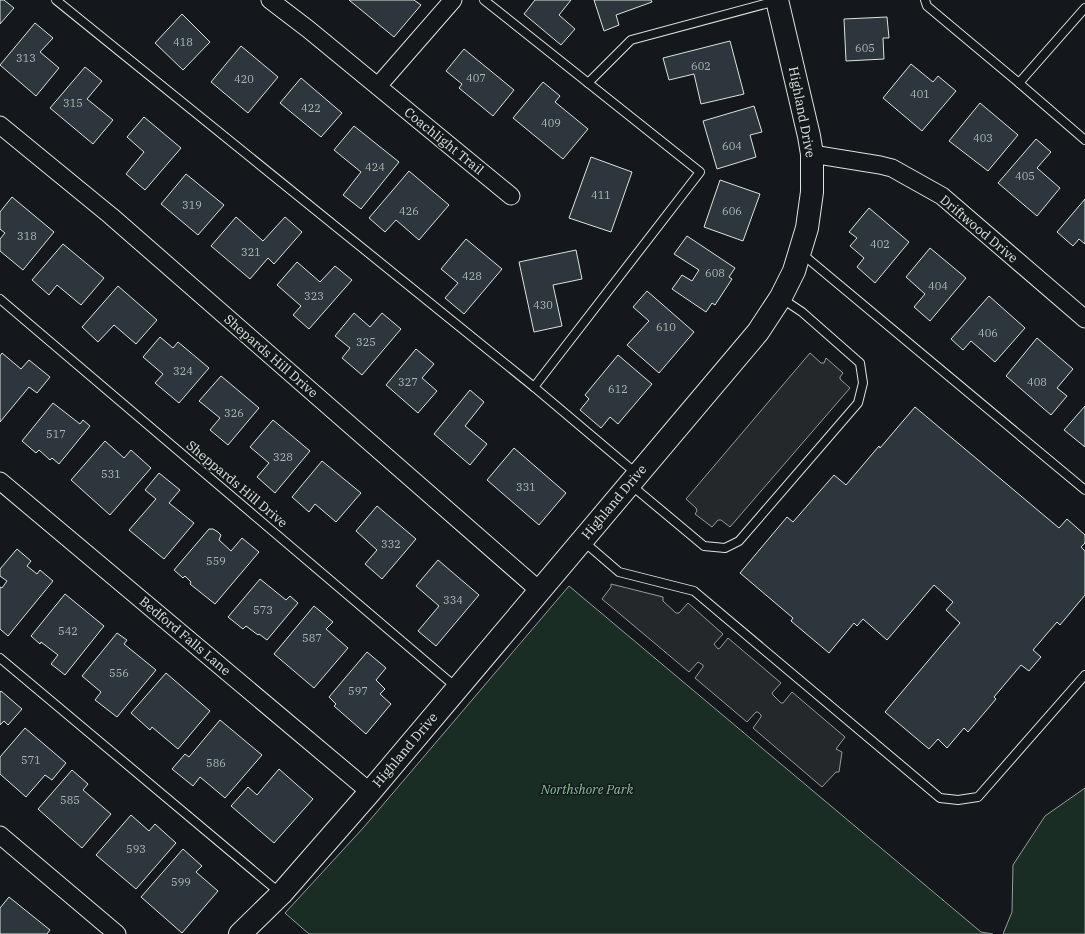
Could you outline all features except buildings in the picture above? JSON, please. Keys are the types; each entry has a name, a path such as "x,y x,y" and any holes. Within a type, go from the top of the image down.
{"street":[{"name":"Coachlight Trail","path":"270,0 308,29 511,196"},
{"path":"378,86 454,0"},
{"name":"Highland Drive","path":"240,934 281,894 370,792 758,332 781,297 794,271 807,228 812,192 812,154 805,115 777,0"},
{"name":"Shepards Hill Drive","path":"0,124 111,216 540,591"},
{"name":"Driftwood Drive","path":"812,154 880,164 892,168 942,196 1085,319"},
{"name":"Bedford Falls Lane","path":"0,481 370,792"},
{"path":"0,835 117,934"}],"lane":[{"path":"56,0 534,387 704,546 725,548 739,542 858,403 863,383 860,363 802,312 781,297"},
{"path":"484,0 700,172 534,387"},
{"path":"588,83 631,40 777,0"},
{"path":"925,0 927,6 1085,140"},
{"path":"1019,83 1085,8"},
{"path":"800,252 1085,490"},
{"name":"Sheppards Hill Drive","path":"0,298 458,688"},
{"path":"582,540 619,572 694,591 940,798 958,800 978,797 1085,675"},
{"path":"0,658 281,894"}],"green space":[{"name":"Northshore Park","path":"569,586 981,932 993,934 309,934 285,913 364,827"},
{"path":"1085,788 1085,934 1003,934 1012,912 1013,865 1045,816"}],"shaded area":[{"path":"810,353 821,363 824,363 826,358 843,373 840,379 850,388 730,527 721,520 718,520 712,527 695,514 697,511 696,508 686,499"},
{"path":"611,584 663,597 663,601 676,613 679,613 688,603 723,634 714,644 718,649 728,638 781,683 772,693 781,703 783,703 792,692 845,737 836,749 842,752 839,772 836,772 822,787 753,728 761,717 758,712 756,712 747,722 695,678 703,665 698,662 689,672 602,599 611,587"}]}
